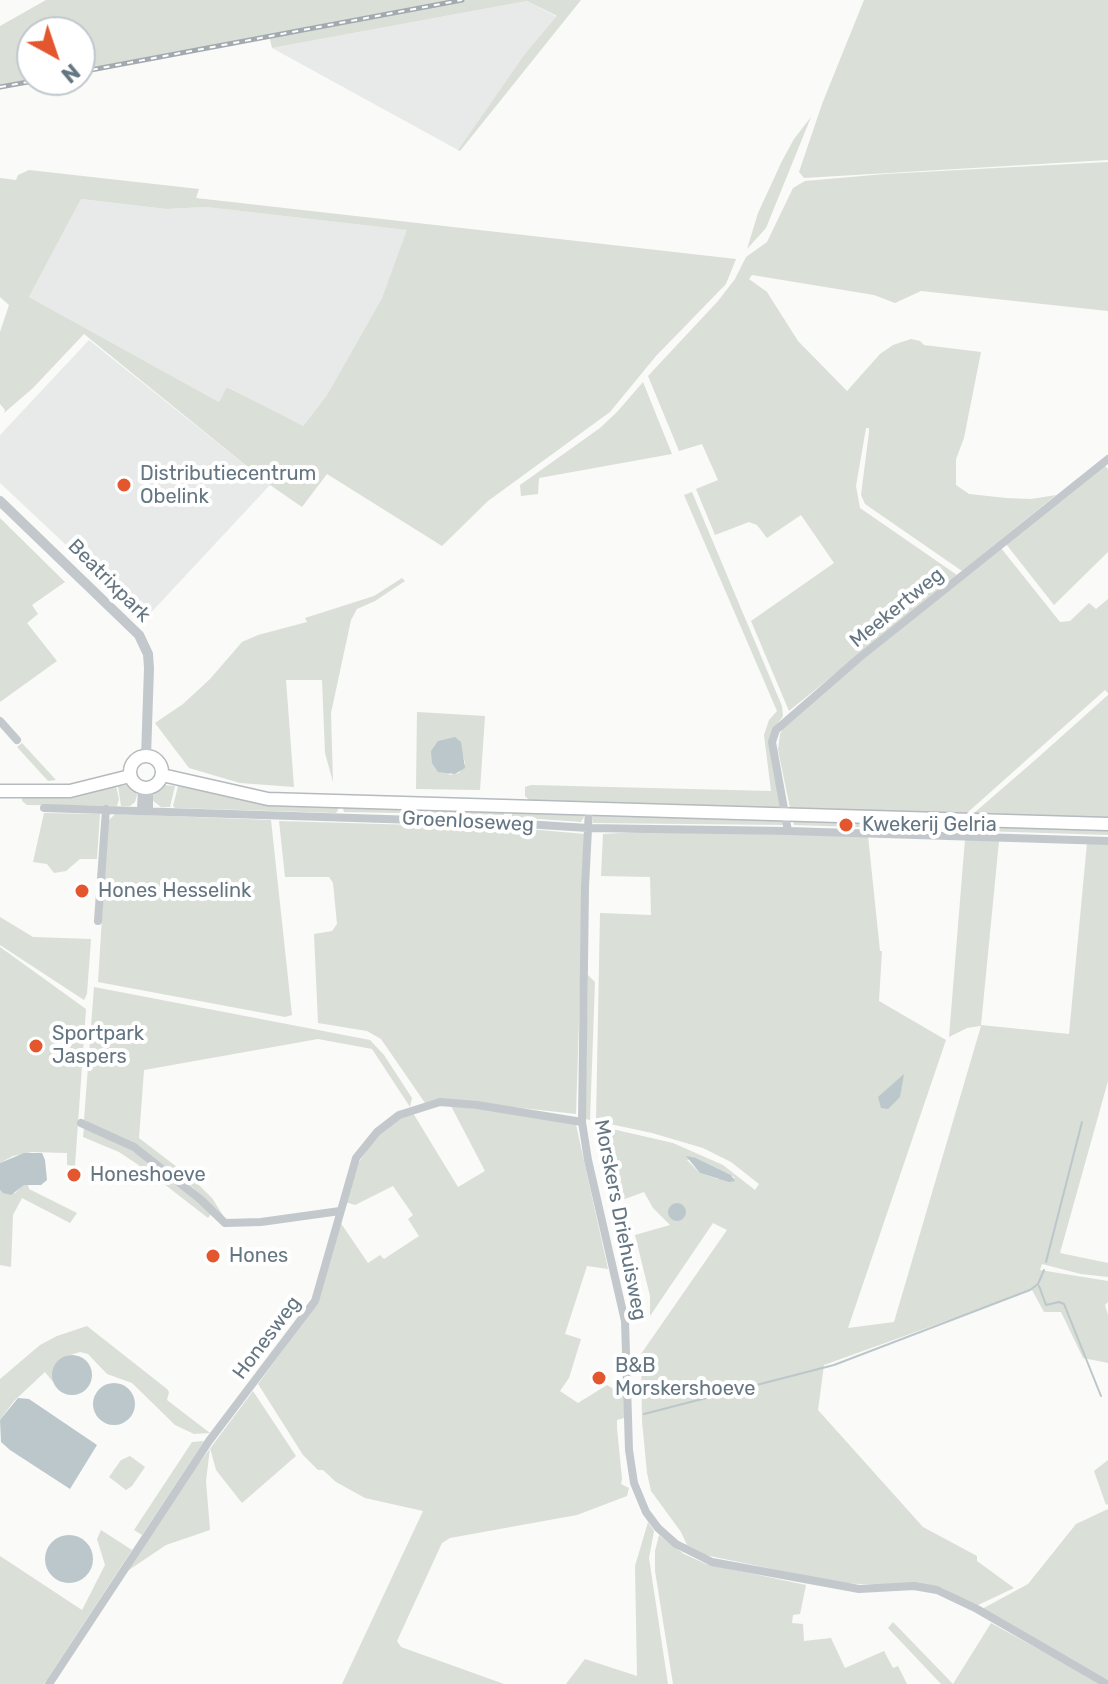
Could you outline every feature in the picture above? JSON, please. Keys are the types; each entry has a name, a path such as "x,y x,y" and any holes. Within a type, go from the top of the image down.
{"main road":[{"path":"146,756 157,760 162,775 157,783 146,788 133,782 130,776 132,763 146,756"},
{"name":"Groenloseweg","path":"162,775 268,799 1108,824"},
{"path":"0,791 70,791 130,776"}],"street":[{"name":"Meekertweg","path":"785,815 772,742 776,730 859,658 1108,459"},
{"name":"Beatrixpark","path":"0,501 139,635 148,654 149,668 146,756"},
{"path":"0,721 17,740"},
{"path":"145,810 146,788"},
{"name":"Groenloseweg","path":"44,808 588,828 1108,841"},
{"path":"98,921 106,809"},
{"name":"Morskers Driehuisweg","path":"589,809 582,1122 625,1321 629,1450 639,1499 658,1528 676,1544 712,1562 859,1589 914,1586 937,1590 1107,1684"},
{"path":"785,815 788,831"},
{"name":"Honesweg","path":"49,1684 209,1441 315,1301 356,1158 364,1147 388,1122 409,1110 440,1102 582,1122"},
{"path":"81,1123 145,1154 225,1223 261,1222 340,1211"}],"shaded area":[{"path":"46,0 581,0 460,151 524,55 557,16 527,1 272,48 269,35 96,68 96,16 18,16"},
{"path":"864,0 1108,0 1108,160 804,178 799,172 822,104"},
{"path":"527,1 557,17 524,55 458,150 272,48"},
{"path":"16,17 16,84 0,87 0,26"},
{"path":"811,117 766,228 747,249 758,213 782,161"},
{"path":"1108,162 1108,311 921,291 895,303 874,295 752,275 749,279 767,292 798,341 847,391 880,354 893,345 911,339 924,345 981,352 964,438 956,459 956,485 969,494 1006,498 1031,499 1056,495 962,571 865,504 861,495 869,432 866,428 856,486 860,508 957,575 789,711 751,621 834,563 801,515 767,538 757,525 749,522 715,535 696,489 718,480 702,444 679,451 648,376 718,301 735,279 746,257 767,242 793,188 805,181"},
{"path":"29,170 199,189 196,198 736,259 726,284 656,356 610,412 488,501 442,546 327,474 302,507 270,485 84,334 33,388 4,413 0,404 0,332 9,305 0,297 0,178 16,180 18,175","holes":["81,199 166,209 206,207 407,230 382,298 327,395 303,426 227,387 219,402 29,297"]},
{"path":"81,199 166,209 206,207 408,230 382,298 327,395 302,427 228,387 219,402 29,297"},
{"name":"Distributiecentrum Obelink","path":"89,340 270,485 145,619 0,483 0,435"},
{"path":"643,382 672,454 539,478 538,494 521,496 520,485 600,428"},
{"path":"1104,465 1108,469 1108,552 1054,605 1006,544"},
{"path":"692,492 782,706 783,716 773,730 784,808 529,800 525,796 525,787 531,785 771,791 764,735 769,720 777,711 684,495"},
{"path":"0,518 65,582 32,605 38,614 27,623 57,661 0,702"},
{"path":"1001,548 1060,622 1070,621 1089,603 1096,609 1108,599 1108,693 1105,690 967,813 790,808 778,750 780,734 786,722"},
{"path":"402,578 405,581 357,609 351,620 331,713 333,782 325,753 322,680 286,680 294,787 240,783 189,768 155,723 183,704 210,679 242,642 307,622 305,618 374,596"},
{"path":"1108,695 1108,818 974,813 1034,761"},
{"path":"417,712 485,716 480,790 416,789","holes":["458,739 465,763 459,773 449,775"]},
{"path":"455,737 461,742 465,768 455,774 438,772 432,763 431,751 438,741"},
{"path":"22,743 56,780 48,781 17,747"},
{"path":"164,785 175,786 170,807 161,807 152,800 154,790"},
{"path":"116,786 117,806 27,805 22,801 22,796 71,795"},
{"path":"118,786 134,788 137,795 135,802 130,806 121,806"},
{"path":"178,786 249,800 339,806 336,813 175,808"},
{"path":"342,806 504,810 504,815 344,812"},
{"path":"512,810 583,812 584,817 581,822 512,817"},
{"path":"593,812 785,816 786,825 593,823"},
{"path":"44,813 100,814 97,859 80,859 66,871 54,873 47,864 33,862"},
{"path":"115,814 271,820 292,1015 285,1017 98,982 108,821"},
{"path":"792,816 1108,827 1108,835 794,825"},
{"path":"279,821 517,828 585,834 576,1114 449,1100 425,1103 381,1039 367,1031 318,1023 314,934 332,931 337,924 333,883 329,877 285,877"},
{"path":"603,834 868,836 882,951 879,1001 946,1040 848,1328 894,1322 981,1026 967,1028 949,1037 965,839 999,841 981,1025 1069,1034 1087,843 1108,843 1108,1081 1060,1253 1108,1263 1108,1277 1042,1264 1040,1270 1108,1281 1108,1302 1105,1305 1108,1315 1108,1363 1083,1358 1061,1312 1044,1312 1032,1290 824,1365 818,1410 923,1527 977,1556 977,1561 1014,1588 976,1606 942,1588 840,1583 705,1555 687,1545 651,1491 642,1421 641,1354 727,1230 713,1223 650,1316 650,1296 635,1235 670,1225 653,1208 644,1192 611,1204 595,1125 673,1143 723,1165 755,1190 759,1184 731,1162 703,1148 596,1121 600,913 651,915 650,877 601,876","holes":["696,1158 735,1178 718,1179 700,1173 687,1160"]},
{"path":"0,917 33,937 91,939 84,1000 0,945"},
{"path":"0,947 86,1009 75,1166 67,1165 67,1153 32,1152 0,1163"},
{"path":"588,975 595,982 590,1120 585,1119"},
{"path":"94,987 370,1040 384,1055 412,1098 410,1107 372,1049 318,1039 144,1070 139,1138 194,1180 212,1198 224,1217 192,1187 143,1150 84,1120"},
{"path":"904,1074 900,1097 888,1109 881,1108 878,1097"},
{"path":"451,1106 575,1120 608,1269 587,1266 565,1334 581,1339 569,1378 560,1391 578,1403 607,1385 624,1395 624,1418 617,1420 617,1428 621,1484 629,1488 627,1496 577,1515 450,1538 442,1543 397,1641 401,1647 504,1684 342,1684 423,1511 365,1498 336,1482 323,1470 318,1470 303,1455 258,1384 316,1305 340,1222 368,1263 380,1255 384,1259 419,1236 408,1219 413,1215 393,1186 355,1205 345,1202 357,1165 375,1138 398,1119 413,1113 458,1187 485,1171"},
{"path":"84,1128 125,1146 163,1171 211,1214 208,1218 119,1152 83,1137"},
{"path":"24,1153 42,1153 47,1180 41,1185 24,1185 11,1195 3,1193 0,1190 0,1163"},
{"path":"686,1156 731,1175 735,1181 700,1173"},
{"path":"23,1185 77,1213 70,1223 22,1198 13,1215 11,1267 0,1265 0,1190 15,1193"},
{"path":"677,1203 686,1212 677,1221 668,1212"},
{"path":"87,1326 167,1389 167,1400 210,1433 194,1434 175,1425 132,1383 107,1374 88,1354 80,1352 67,1356 54,1366 53,1382 45,1372 14,1401 0,1420 0,1379 40,1345"},
{"path":"72,1355 86,1361 92,1375 86,1389 72,1395 58,1389 52,1375 58,1361"},
{"path":"114,1383 129,1389 135,1404 129,1419 114,1425 99,1419 93,1404 99,1389"},
{"path":"253,1391 296,1456 242,1503 216,1470 210,1448"},
{"path":"18,1398 29,1399 97,1445 70,1489 1,1442 0,1420"},
{"path":"204,1441 142,1535 134,1530 192,1442"},
{"path":"210,1449 206,1481 210,1530 166,1545 126,1572 191,1474"},
{"path":"130,1456 145,1467 126,1490 109,1477 121,1460"},
{"path":"1108,1460 1108,1504 1106,1505 1094,1471"},
{"path":"1108,1509 1108,1680 982,1609 1028,1584 1076,1524"},
{"path":"648,1522 654,1531 649,1558 668,1684 566,1684 585,1659 637,1676 635,1566"},
{"path":"101,1530 132,1550 44,1684 0,1684 0,1556 82,1610 105,1565 97,1539"},
{"path":"69,1535 86,1542 93,1559 86,1576 69,1583 52,1576 45,1559 52,1542"},
{"path":"659,1535 684,1554 706,1564 806,1585 800,1614 793,1615 792,1623 803,1624 804,1641 831,1638 845,1668 884,1651 893,1668 898,1666 907,1684 673,1684 655,1571"},
{"path":"893,1622 953,1684 941,1684 888,1628"},
{"path":"991,1623 1102,1684 953,1684"}],"waterway":[{"path":"1046,1262 1082,1122"},
{"path":"644,1414 834,1365 1030,1290 1038,1284 1044,1270"},
{"path":"1039,1286 1046,1305 1064,1304 1101,1396"}],"railway":[{"path":"96,69 462,0"},
{"path":"0,87 16,84"}],"place":[{"name":"Distributiecentrum Obelink","path":"124,485"},
{"name":"Kwekerij Gelria","path":"846,825"},
{"name":"Hones Hesselink","path":"82,891"},
{"name":"Sportpark Jaspers","path":"36,1046"},
{"name":"Honeshoeve","path":"74,1175"},
{"name":"Hones","path":"213,1256"},
{"name":"B&B Morskershoeve","path":"599,1378"}]}
